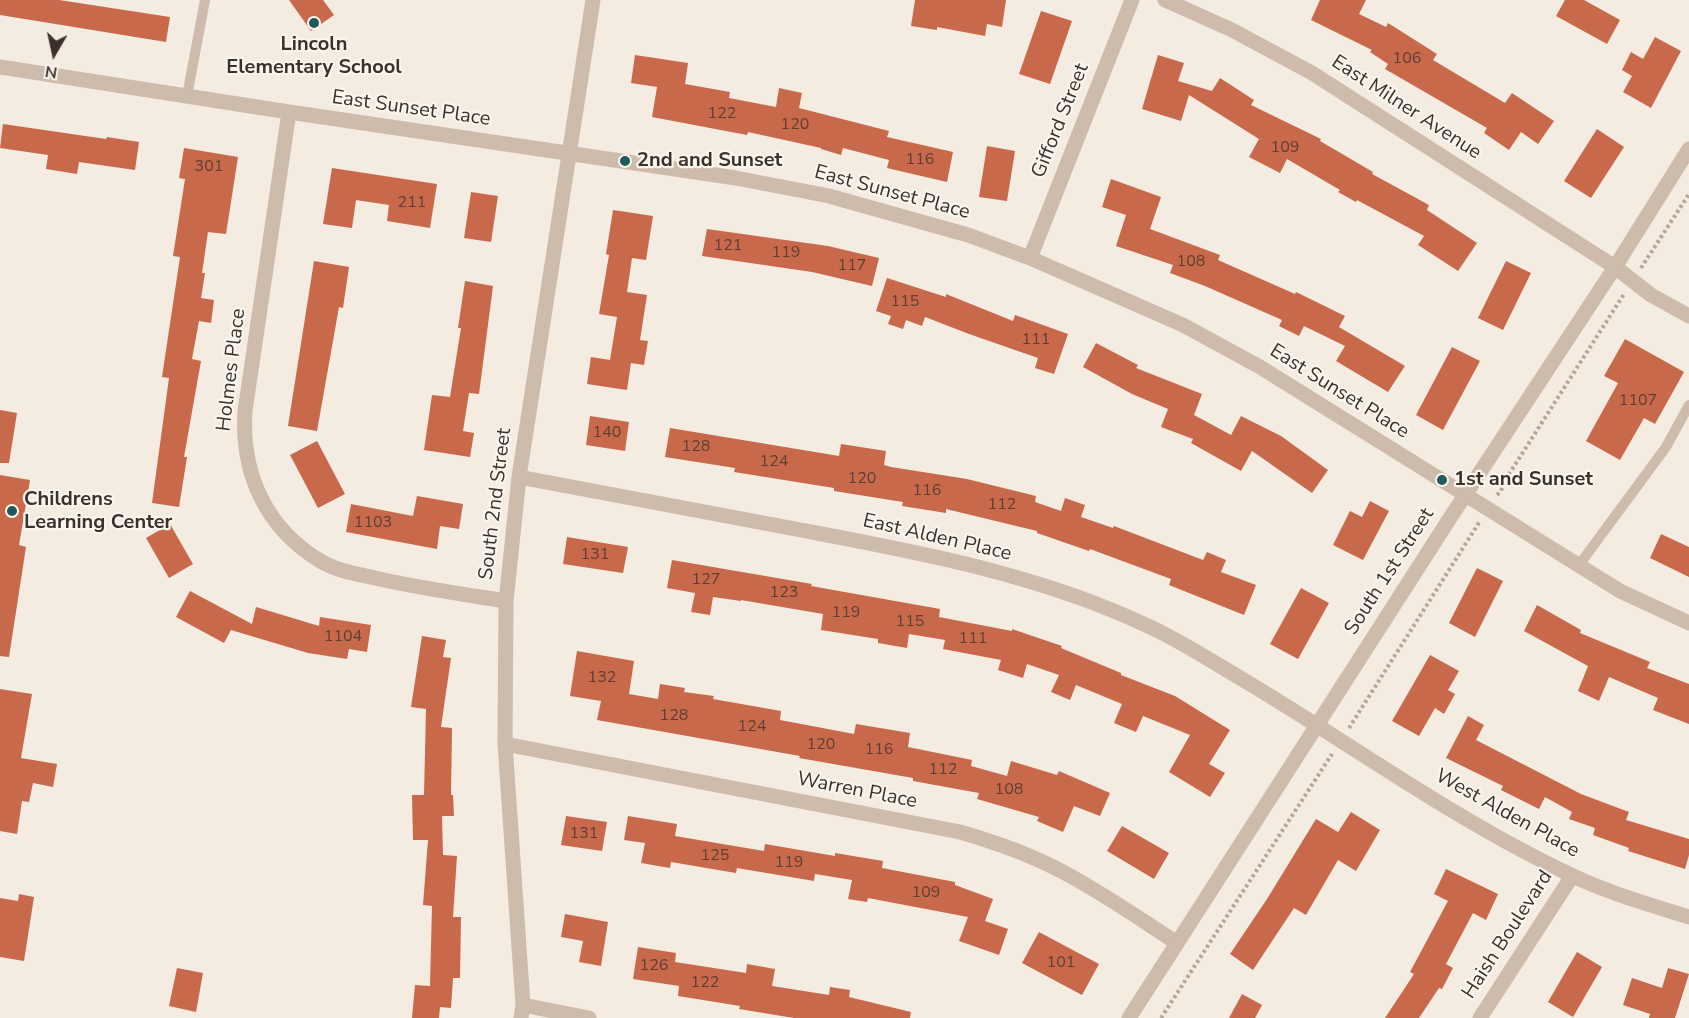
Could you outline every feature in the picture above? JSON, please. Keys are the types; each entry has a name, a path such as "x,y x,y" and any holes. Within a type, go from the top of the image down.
{"street":[{"name":"South 2nd Street","path":"522,1011 505,744 506,601 519,477 593,0"},
{"name":"Gifford Street","path":"1030,258 1132,0"},
{"name":"East Milner Avenue","path":"1165,0 1232,30 1312,73 1615,267 1651,295 1689,316"},
{"name":"East Sunset Place","path":"0,67 736,178 829,196 968,235 1030,258 1183,325 1260,367 1620,591 1689,623"},
{"name":"Holmes Place","path":"289,112 245,411 243,435 256,489 262,502 282,529 323,562 346,571 411,586 506,601"},
{"name":"South 1st Street","path":"1129,1018 1689,149"},
{"name":"East Alden Place","path":"519,477 900,549 1031,581 1147,625 1317,724"},
{"name":"West Alden Place","path":"1317,724 1458,814 1572,876 1689,917"},
{"name":"Warren Place","path":"505,744 978,837 1034,858 1063,872 1178,943"},
{"name":"Haish Boulevard","path":"1480,1018 1572,876"},
{"path":"522,1011 589,1018"}],"lane":[{"path":"187,96 206,0"},
{"path":"1579,565 1666,447 1689,405"}],"path":[{"path":"1161,1018 1324,765 1343,740 1365,700 1501,491 1504,482 1689,194"}],"building":[{"path":"0,0 59,0 170,17 166,42 0,15"},
{"name":"Lincoln Elementary School","path":"289,0 323,0 334,15 311,31"},
{"path":"915,0 1006,0 1002,27 987,24 985,36 937,27 937,30 911,26"},
{"path":"1320,0 1366,0 1359,14 1386,27 1388,23 1437,54 1433,60 1505,103 1512,93 1554,121 1538,144 1521,132 1509,150 1484,133 1487,128 1385,69 1388,64 1370,52 1372,50 1311,20"},
{"path":"1565,0 1584,0 1620,20 1607,44 1556,16"},
{"path":"1041,11 1072,21 1050,84 1019,74"},
{"path":"1655,37 1681,51 1651,108 1623,92 1632,76 1622,70 1631,52 1643,59"},
{"path":"635,55 688,63 685,84 730,92 729,98 776,107 779,88 802,93 799,108 889,131 887,137 953,152 947,182 887,168 889,160 843,148 841,155 821,148 748,132 747,135 652,117 657,87 631,83"},
{"path":"1158,55 1184,63 1178,81 1212,91 1220,78 1254,100 1251,105 1321,139 1320,141 1373,172 1372,174 1429,205 1427,210 1477,243 1458,271 1418,245 1424,236 1338,192 1340,190 1287,159 1280,173 1249,157 1259,139 1189,95 1181,121 1142,109"},
{"path":"3,124 139,142 135,170 79,162 77,174 46,169 48,155 0,148"},
{"path":"1597,129 1624,147 1591,198 1564,181"},
{"path":"987,146 1015,151 1007,201 979,197"},
{"path":"184,148 238,157 226,234 208,232 201,298 214,300 211,323 199,321 192,359 201,361 184,457 187,457 179,507 152,503 169,378 162,377 180,257 173,256 185,179 179,178"},
{"path":"332,168 437,184 430,228 387,221 389,205 356,200 352,228 323,224"},
{"path":"1111,179 1161,197 1150,229 1220,255 1218,260 1295,294 1296,292 1345,316 1339,327 1405,366 1388,392 1336,361 1345,346 1304,326 1299,336 1279,326 1282,320 1170,273 1173,265 1116,246 1126,215 1102,207"},
{"path":"471,192 498,196 491,242 464,238"},
{"path":"613,210 653,216 646,260 632,258 627,292 647,295 640,340 648,341 644,365 631,363 627,390 587,384 591,357 610,360 617,317 599,314 609,255 606,254"},
{"path":"707,229 828,246 879,258 872,286 812,272 702,256"},
{"path":"314,261 349,267 343,308 339,307 317,431 288,426"},
{"path":"1506,261 1531,273 1503,330 1478,318"},
{"path":"887,278 946,297 946,294 1013,321 1015,315 1068,334 1054,374 1035,368 1038,358 925,317 922,326 906,320 903,329 888,324 891,316 876,311"},
{"path":"465,281 493,286 479,394 469,393 463,431 474,433 470,457 424,450 432,395 450,397 461,328 458,328"},
{"path":"1625,339 1684,372 1655,424 1644,418 1620,460 1586,441 1618,383 1604,376"},
{"path":"1096,343 1138,365 1136,368 1202,394 1194,415 1231,435 1241,416 1281,436 1328,470 1312,493 1252,451 1241,471 1191,443 1193,439 1161,427 1168,409 1132,394 1083,367"},
{"path":"1452,347 1480,361 1443,430 1416,415"},
{"path":"0,410 17,413 9,463 0,463"},
{"path":"590,416 629,422 625,451 586,445"},
{"path":"670,428 839,456 841,444 886,451 884,465 891,467 967,479 1036,496 1035,502 1061,511 1065,498 1085,505 1081,517 1113,528 1114,526 1203,560 1207,552 1226,560 1221,572 1256,585 1244,615 1169,585 1171,579 1090,549 1089,551 1037,533 1037,531 946,509 946,513 902,506 903,502 734,472 735,468 665,457"},
{"path":"317,441 345,494 318,508 290,455"},
{"path":"0,475 30,480 19,545 26,547 9,657 0,656"},
{"path":"417,496 463,504 459,529 440,526 437,549 346,532 351,504 413,516"},
{"path":"1370,501 1389,511 1363,560 1333,545 1350,511 1362,517"},
{"path":"170,524 193,564 169,578 146,538"},
{"path":"1661,534 1689,547 1689,577 1650,558"},
{"path":"567,537 628,547 623,573 563,564"},
{"path":"672,560 940,609 939,617 1012,631 1012,629 1062,646 1061,648 1121,673 1121,675 1175,696 1230,730 1209,764 1225,773 1210,797 1169,772 1190,735 1143,716 1136,732 1114,723 1122,704 1076,685 1070,700 1051,692 1059,675 1027,664 1023,678 998,670 1001,660 943,649 945,640 909,634 907,648 878,643 878,639 821,630 823,614 741,600 713,597 710,615 691,612 695,593 667,588"},
{"path":"1477,568 1503,581 1475,637 1449,623"},
{"path":"1301,588 1329,603 1298,659 1270,644"},
{"path":"190,591 252,624 256,607 319,626 320,617 371,625 367,652 349,649 347,659 308,653 231,630 224,643 176,617"},
{"path":"1537,605 1581,630 1580,633 1650,662 1647,668 1689,684 1689,724 1653,710 1658,698 1609,677 1599,701 1578,691 1588,666 1524,631"},
{"path":"422,636 446,640 443,657 451,658 441,727 452,728 451,795 453,795 454,816 442,816 443,855 457,856 453,917 461,917 460,978 453,978 451,1008 440,1007 439,1018 412,1018 415,985 430,986 432,906 423,905 428,840 413,840 412,795 424,795 426,709 411,707"},
{"path":"577,651 634,661 629,694 658,699 660,684 685,688 684,692 714,696 713,699 781,711 780,720 854,734 856,724 910,733 908,747 972,760 971,766 1007,776 1011,761 1057,775 1059,771 1110,793 1100,816 1074,806 1063,832 1037,821 1039,817 977,799 979,793 913,781 913,778 799,758 800,756 597,720 601,701 570,696"},
{"path":"1430,655 1459,671 1448,690 1455,694 1444,714 1435,708 1419,736 1392,721"},
{"path":"0,689 32,694 21,758 57,764 53,787 33,783 29,802 22,801 17,834 0,831"},
{"path":"1468,716 1484,725 1476,740 1581,794 1629,812 1626,820 1689,839 1689,855 1685,869 1628,851 1629,848 1593,835 1595,828 1569,819 1572,812 1545,797 1539,809 1501,790 1503,786 1446,758"},
{"path":"1351,812 1380,830 1356,871 1338,860 1306,915 1294,908 1253,970 1230,954 1316,819 1338,832"},
{"path":"566,816 607,822 602,851 561,845"},
{"path":"628,816 677,824 675,836 764,851 765,844 835,856 835,853 883,861 882,868 955,882 955,885 993,899 985,921 1008,929 999,955 959,941 968,917 868,898 867,902 848,899 852,880 815,874 814,881 737,868 736,873 671,862 670,868 641,863 645,843 624,840"},
{"path":"1122,826 1169,853 1154,879 1107,851"},
{"path":"1446,869 1498,894 1486,920 1473,913 1446,964 1453,968 1442,989 1439,988 1419,1018 1385,1018 1414,974 1410,972 1448,901 1434,894"},
{"path":"19,894 34,897 24,961 0,957 0,898 18,901"},
{"path":"565,914 608,922 601,966 579,962 583,941 561,937"},
{"path":"1039,932 1099,964 1082,995 1022,963"},
{"path":"638,947 676,953 675,962 746,973 747,964 775,969 772,986 829,995 830,987 850,990 849,997 911,1012 910,1018 794,1018 678,996 679,986 633,979"},
{"path":"1577,952 1602,967 1573,1017 1548,1002"},
{"path":"177,968 203,973 196,1012 169,1006"},
{"path":"1668,968 1689,974 1675,1018 1649,1018 1650,1014 1623,1005 1632,978 1662,988"},
{"path":"1242,994 1262,1005 1255,1018 1229,1018"}],"place":[{"name":"Lincoln Elementary School","path":"314,23"},
{"name":"2nd and Sunset","path":"625,161"},
{"name":"1st and Sunset","path":"1442,480"},
{"name":"Childrens Learning Center","path":"12,511"}]}
